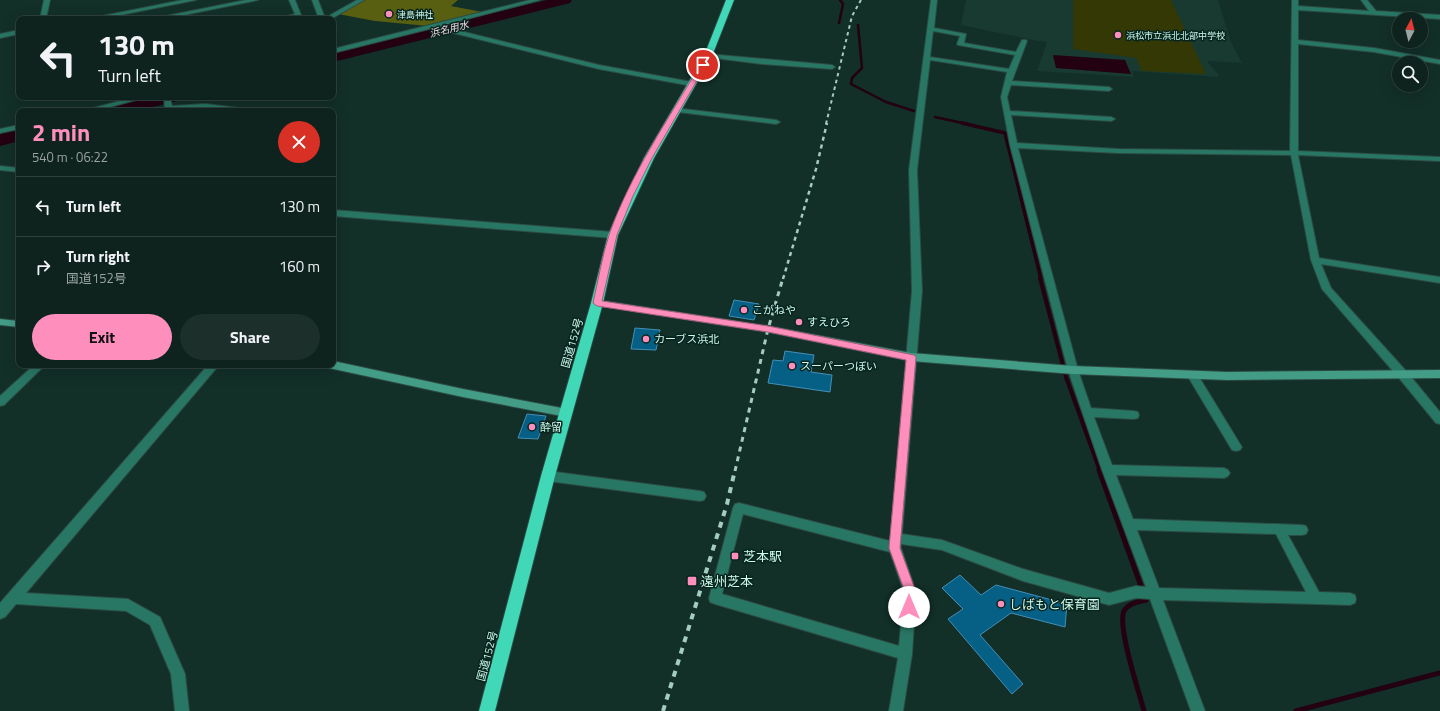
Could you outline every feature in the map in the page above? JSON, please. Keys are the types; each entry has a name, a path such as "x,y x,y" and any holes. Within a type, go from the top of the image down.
{"highway":[{"name":"国道152号","path":"487,711 548,476 597,303 613,235 649,158 708,56 730,0"}],"street":[{"path":"44,16 47,0"},
{"path":"152,0 154,16"},
{"path":"107,16 193,0"},
{"path":"170,16 255,0"},
{"path":"292,0 298,15 293,16"},
{"path":"315,0 321,16"},
{"path":"332,16 361,0"},
{"path":"336,49 437,27 537,0"},
{"path":"896,711 905,654 910,592 895,543 917,291 913,170 934,0"},
{"path":"1364,0 1374,13"},
{"path":"1440,17 1374,13 1295,4 1294,153 1315,260 1327,289 1403,375 1440,420"},
{"path":"437,27 599,67 692,84"},
{"path":"930,29 964,35 960,44 1018,54"},
{"path":"0,36 16,33"},
{"path":"1024,41 1011,71 1004,97 1014,145 1070,369 1128,524 1148,593 1198,711"},
{"path":"1295,42 1374,50 1440,62"},
{"path":"708,56 762,62 832,67"},
{"path":"927,58 1011,71"},
{"path":"1007,83 1109,89"},
{"path":"98,108 132,100"},
{"path":"169,105 222,108"},
{"path":"678,110 776,122"},
{"path":"1008,113 1111,118"},
{"path":"0,131 16,128"},
{"path":"1014,145 1118,151 1294,153 1440,160"},
{"path":"0,168 16,170"},
{"path":"336,213 613,235"},
{"path":"1315,260 1440,280"},
{"path":"597,303 768,329 911,357 1070,369 1192,375 1440,374"},
{"path":"0,322 16,324"},
{"path":"336,366 463,393 567,413"},
{"path":"0,402 37,368"},
{"path":"0,613 211,368"},
{"path":"1192,375 1236,447"},
{"path":"1087,412 1134,415"},
{"path":"1108,470 1224,473"},
{"path":"548,476 700,496"},
{"path":"905,654 715,598 739,508 895,543 942,545 1022,575 1109,599 1148,593 1350,599"},
{"path":"1128,524 1302,530"},
{"path":"1279,529 1315,597"},
{"path":"13,598 128,605 155,621 178,674 182,711"}],"shaded area":[{"name":"浜松市立浜北北部中学校","path":"966,0 1218,0 1231,42 1242,63 1207,61 1219,75 1218,77 1132,71 1134,77 1037,71 1047,42 961,25"},
{"path":"1053,55 1125,60 1131,74 1056,68"}],"green space":[{"path":"362,0 458,0 451,6 482,12 428,26 375,21 338,14"},
{"path":"1073,0 1171,0 1206,74 1142,71 1136,58 1073,49"}],"building":[{"name":"こがねや","path":"734,300 759,304 754,320 729,316"},
{"name":"カーブス浜北","path":"635,328 660,330 656,350 631,349"},
{"name":"スーパーつぼい","path":"785,351 814,355 811,372 832,375 830,392 768,383 773,360 783,361"},
{"name":"酔留","path":"527,414 546,416 538,439 518,438"},
{"name":"しばもと保育園","path":"960,575 981,595 996,585 1067,604 1065,627 1011,613 980,635 1023,684 1012,694 948,619 963,609 942,588"}],"waterway":[{"name":"浜名用水","path":"336,56 565,0"},
{"path":"839,23 843,4 840,0"},
{"path":"858,25 862,68 852,78 851,84 886,102 914,111"},
{"name":"浜名用水","path":"127,108 159,100"},
{"path":"935,117 967,124"},
{"path":"962,123 1005,133 1041,279"},
{"name":"浜名用水","path":"0,140 16,136"},
{"path":"1040,278 1066,377 1100,471"},
{"path":"1099,470 1146,600 1128,606 1124,611 1123,619 1123,630 1126,644 1144,711"},
{"path":"1296,711 1440,673"}],"railway":[{"path":"826,124 852,16 861,0"},
{"path":"783,279 816,169 827,123"},
{"path":"735,471 768,329 783,278"},
{"path":"663,711 727,504 735,470"}],"place":[{"name":"津島神社","path":"389,14"},
{"name":"浜松市立浜北北部中学校","path":"1118,35"},
{"name":"こがねや","path":"744,310"},
{"name":"すえひろ","path":"799,322"},
{"name":"カーブス浜北","path":"646,339"},
{"name":"スーパーつぼい","path":"792,366"},
{"name":"酔留","path":"532,427"},
{"name":"芝本駅","path":"735,556"},
{"name":"遠州芝本","path":"692,581"},
{"name":"しばもと保育園","path":"1001,604"}],"route":[{"path":"703,65 649,158 630,196 613,235 597,303 716,320 911,357 895,548 910,592 909,607"}]}
